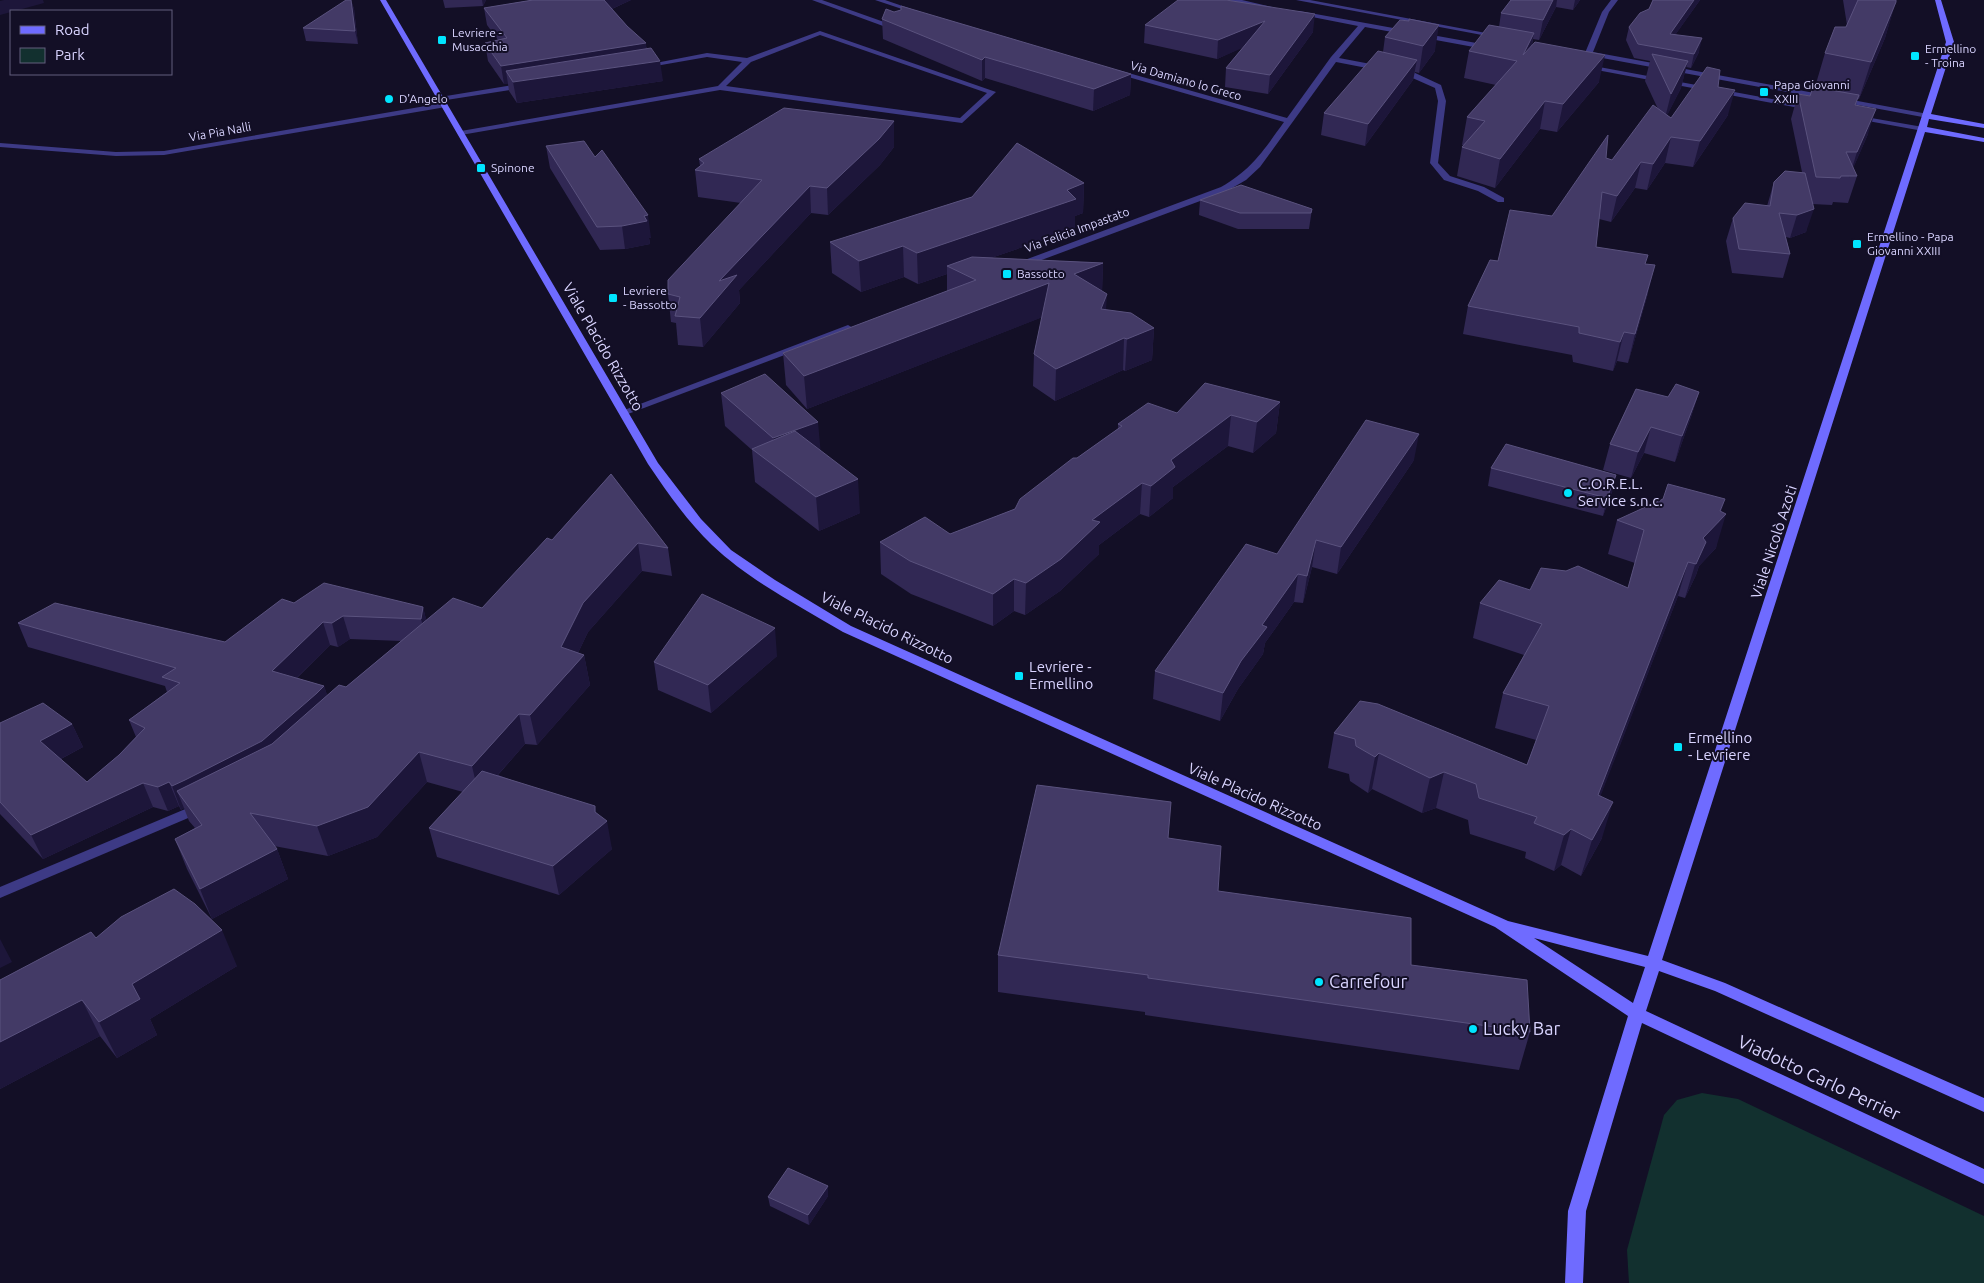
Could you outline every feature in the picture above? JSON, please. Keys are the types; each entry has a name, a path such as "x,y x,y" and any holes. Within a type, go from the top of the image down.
{"street":[{"name":"Viale Placido Rizzotto","path":"383,0 624,412 652,464 678,498 726,550 769,583 847,628 1500,923"},
{"path":"815,0 897,28"},
{"path":"878,0 921,14"},
{"path":"1230,0 1277,9"},
{"path":"1299,0 1502,37"},
{"path":"1590,53 1606,12 1615,0"},
{"path":"1928,116 1950,42 1938,0"},
{"path":"1287,11 1500,50"},
{"name":"Via Felicia Impastato","path":"1011,268 1224,189 1243,178 1257,165 1334,59 1363,25"},
{"path":"461,133 720,88 962,120 992,92 820,33 748,60 720,88"},
{"path":"1580,51 1984,126"},
{"path":"631,68 708,55 748,60"},
{"path":"1334,59 1410,74 1438,87 1442,101 1434,163 1447,178 1482,189 1501,200"},
{"path":"1578,65 1822,110"},
{"name":"Via Damiano lo Greco","path":"1108,70 1288,122"},
{"name":"Via Pia Nalli","path":"0,145 116,154 164,153 535,83"},
{"path":"1851,116 1984,140"},
{"name":"Viale Nicolò Azoti","path":"1574,1283 1577,1211 1653,963 1928,116"},
{"path":"624,412 854,326"},
{"path":"0,893 217,800"},
{"path":"1500,923 1653,963 1720,987 1984,1105"},
{"name":"Viadotto Carlo Perrier","path":"1500,923 1637,1014 1984,1177"}],"green space":[{"path":"1702,1093 1738,1099 1984,1216 1984,1283 1629,1283 1627,1250 1664,1115 1677,1100"}],"building":[{"path":"346,0 351,0 355,31 303,28"},
{"path":"533,0 604,0 627,26 646,43 501,66 485,43 507,38 484,8"},
{"path":"1178,0 1226,0 1315,14 1270,75 1226,68 1265,21 1218,40 1145,25"},
{"path":"1511,0 1553,0 1543,20 1501,13"},
{"path":"1653,0 1694,0 1670,34 1702,38 1694,54 1638,44 1629,27 1640,13 1649,9"},
{"path":"1858,0 1896,0 1871,62 1825,53 1835,27 1846,27"},
{"path":"901,6 1131,74 1094,89 985,57 982,60 882,19 886,9 894,12 901,10"},
{"path":"1409,19 1439,25 1423,46 1385,37 1400,20 1409,21"},
{"path":"1489,25 1534,33 1523,55 1535,42 1605,55 1563,104 1545,101 1500,159 1462,147 1485,121 1467,117 1517,61 1469,51"},
{"path":"651,48 660,61 513,82 506,71"},
{"path":"1378,51 1417,60 1368,124 1324,113"},
{"path":"1652,54 1688,61 1671,94"},
{"path":"1707,67 1720,70 1718,87 1735,90 1700,141 1671,137 1653,164 1641,162 1617,196 1602,192 1596,247 1648,255 1645,264 1655,265 1635,334 1624,332 1620,342 1579,333 1579,327 1468,306 1490,260 1498,261 1510,210 1552,216 1608,135 1606,158 1612,160 1653,105 1671,118"},
{"path":"1813,87 1859,95 1855,105 1876,109 1857,152 1846,152 1857,176 1841,176 1840,178 1816,177 1798,94 1810,96"},
{"path":"784,108 894,121 879,139 827,188 810,186 719,281 737,275 700,318 675,316 680,297 668,294 668,280 762,180 695,170 704,163 699,159"},
{"path":"584,141 595,157 602,150 648,215 644,216 647,221 622,226 597,227 546,146"},
{"path":"1017,143 1084,183 1067,190 1076,199 917,253 903,246 859,261 830,242 972,197"},
{"path":"1785,171 1805,173 1814,209 1797,215 1779,213 1790,254 1739,249 1733,218 1745,203 1770,206 1774,182"},
{"path":"1241,185 1312,209 1311,213 1240,213 1200,200"},
{"path":"972,257 1103,263 1074,274 1107,294 1101,309 1131,313 1154,328 1127,339 1124,338 1056,369 1034,354 1049,283 804,376 783,353 976,280 947,266"},
{"path":"765,374 818,422 773,438 721,393"},
{"path":"1205,383 1280,402 1257,422 1231,415 1171,460 1175,467 1151,486 1142,483 1092,520 1100,522 1061,559 1026,583 1014,579 993,594 910,561 880,542 925,517 950,534 1015,509 1020,499 1073,458 1077,458 1122,426 1118,424 1148,403 1177,413"},
{"path":"1676,384 1699,392 1682,436 1651,427 1638,452 1610,444 1636,389 1668,397"},
{"path":"1366,420 1419,434 1341,547 1316,540 1307,576 1298,574 1262,625 1267,627 1241,661 1223,693 1155,671 1246,544 1277,554"},
{"path":"795,431 858,479 816,497 752,449"},
{"path":"1506,444 1616,475 1607,498 1491,468"},
{"path":"611,474 668,548 638,543 583,603 561,647 584,655 530,715 519,714 472,766 419,752 368,807 317,826 250,813 277,849 200,889 175,839 202,825 177,791 272,744 339,685 346,687 453,598 482,608 547,538 552,540"},
{"path":"1668,484 1725,499 1720,511 1726,514 1703,538 1706,542 1696,564 1688,562 1598,795 1613,802 1592,840 1571,829 1564,835 1534,823 1537,817 1479,798 1476,784 1444,772 1430,778 1379,753 1375,757 1356,746 1355,739 1334,733 1360,701 1378,704 1527,765 1549,706 1503,693 1542,624 1480,603 1499,580 1530,590 1541,568 1566,571 1578,566 1628,588 1644,530 1617,520 1663,499"},
{"path":"324,583 423,607 421,619 343,616 332,623 323,622 272,671 324,686 262,741 172,786 169,782 158,787 143,783 31,835 0,802 0,723 43,703 72,724 40,741 87,782 119,755 145,728 129,720 180,683 162,677 176,668 18,623 55,603 225,642 282,599 294,603"},
{"path":"702,594 775,628 708,685 654,662"},
{"path":"482,771 595,806 595,812 607,821 553,866 429,828"},
{"path":"1037,785 1171,802 1168,838 1221,846 1218,891 1411,918 1411,965 1527,980 1530,1032 1148,978 1148,975 998,955"},
{"path":"174,889 195,904 222,930 132,984 140,999 99,1022 82,1000 0,1042 0,980 91,932 96,938 121,917"},
{"path":"788,1168 828,1186 808,1215 768,1197"}],"place":[{"name":"Levriere - Musacchia","path":"442,40"},
{"name":"Ermellino - Troina","path":"1915,56"},
{"name":"Papa Giovanni XXIII","path":"1764,92"},
{"name":"D'Angelo","path":"389,99"},
{"name":"Spinone","path":"481,168"},
{"name":"Ermellino - Papa Giovanni XXIII","path":"1857,244"},
{"name":"Bassotto","path":"1007,274"},
{"name":"Levriere - Bassotto","path":"613,298"},
{"name":"C.O.R.E.L. Service s.n.c.","path":"1568,493"},
{"name":"Levriere - Ermellino","path":"1019,676"},
{"name":"Ermellino - Levriere","path":"1678,747"},
{"name":"Carrefour","path":"1319,982"},
{"name":"Lucky Bar","path":"1473,1029"}]}
